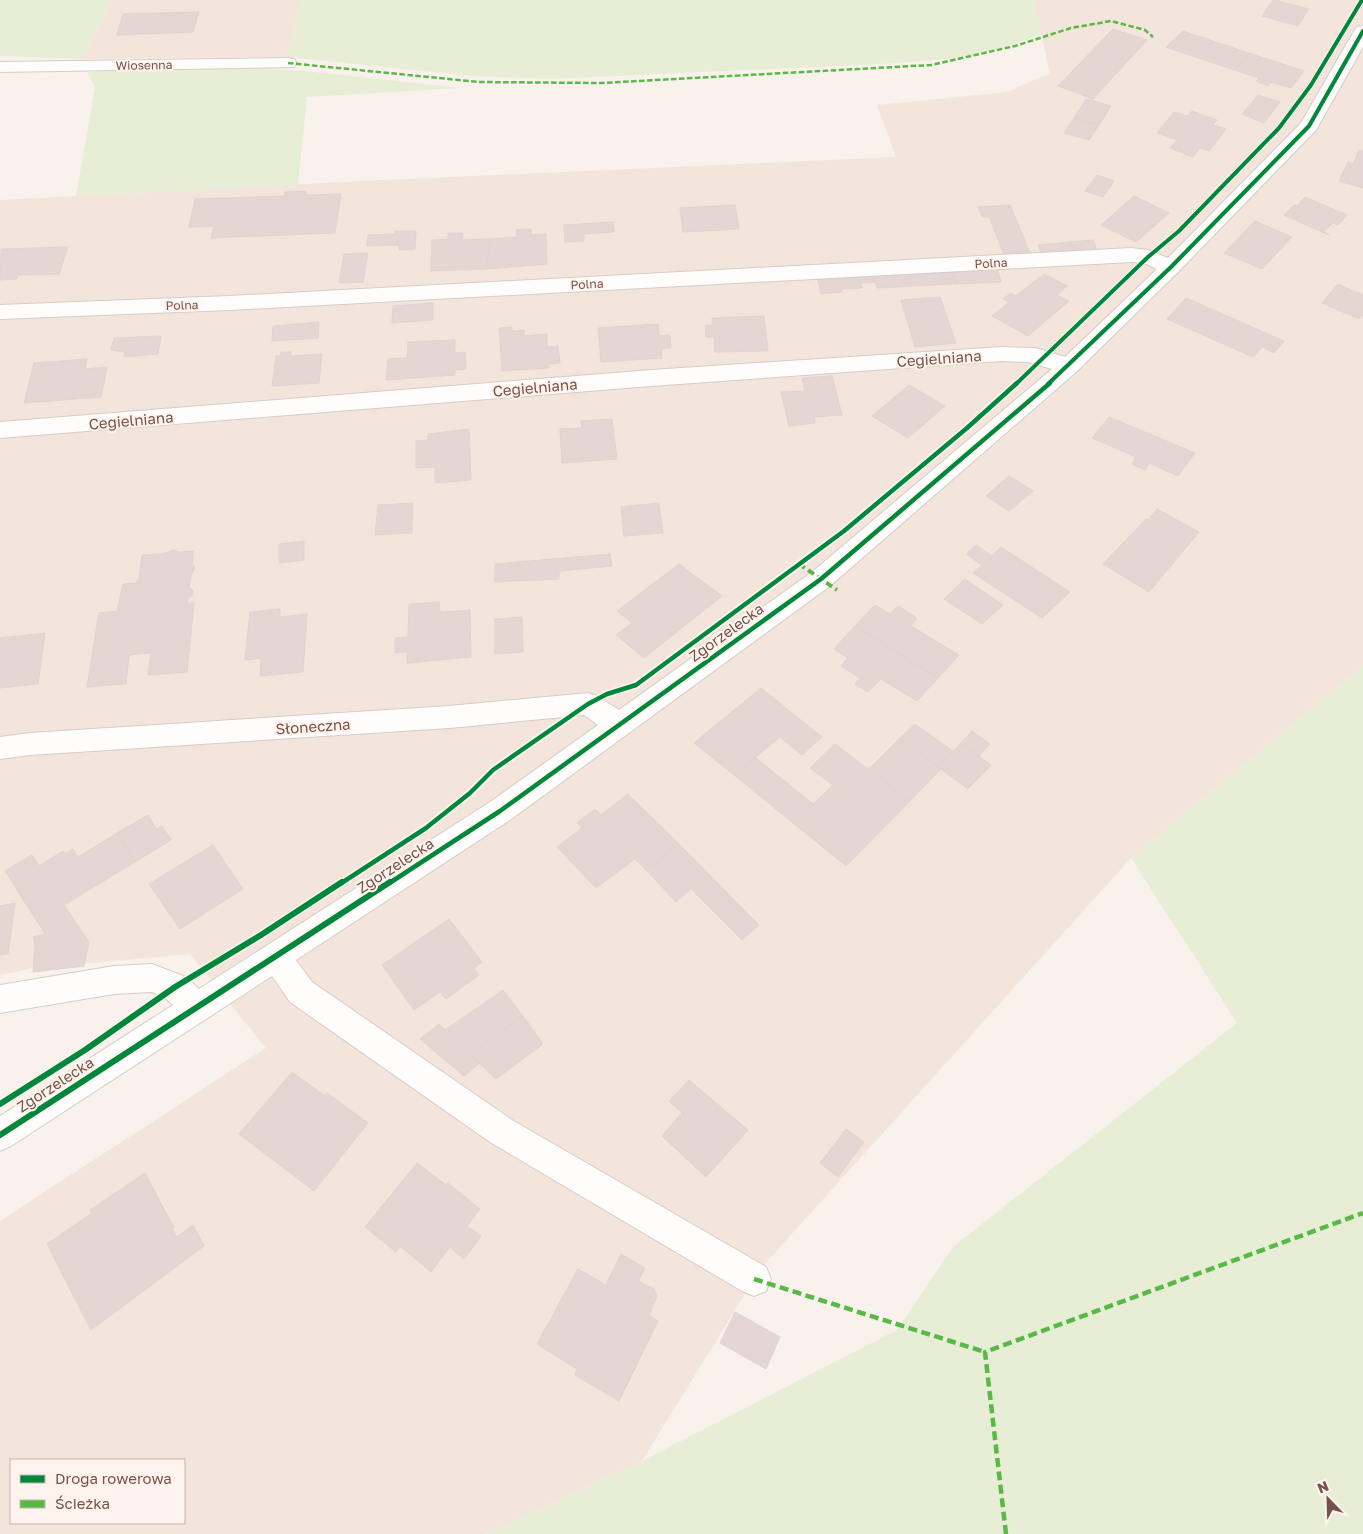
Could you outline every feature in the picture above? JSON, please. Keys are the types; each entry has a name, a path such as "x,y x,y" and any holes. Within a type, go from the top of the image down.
{"street":[{"name":"Zgorzelecka","path":"0,1135 196,1007 276,958 500,811 821,579 1068,367 1171,267 1309,126 1363,31"},
{"name":"Wiosenna","path":"0,67 288,62"},
{"name":"Polna","path":"0,312 269,301 1132,255 1148,257 1171,267"},
{"name":"Cegielniana","path":"0,430 651,378 1001,354 1030,353 1046,357 1068,367"},
{"name":"Słoneczna","path":"0,748 30,744 449,717 588,704 620,725"},
{"path":"276,958 301,992 501,1131 754,1279"},
{"path":"0,1000 114,980 152,978 175,986 196,1007"}],"shaded area":[{"path":"111,0 301,0 287,57 82,59"},
{"path":"1033,0 1363,0 1363,666 1131,858 761,1268 642,1461 486,1534 0,1534 0,1221 266,1048 190,954 34,968 0,975 0,200 361,181 896,157 877,105 1007,92 1050,73"}],"green space":[{"path":"0,0 111,0 82,59 0,56"},
{"path":"301,0 1040,0 1034,1 1041,35 992,51 961,58 881,64 551,79 471,76 287,57"},
{"path":"204,68 296,70 461,88 307,97 298,185 76,196 95,87 87,72"},
{"path":"1363,666 1363,1534 486,1534 642,1461 897,1330 954,1246 1237,1023 1131,858"}],"building":[{"path":"1273,0 1309,9 1298,26 1262,16"},
{"path":"199,12 193,32 117,35 123,14"},
{"path":"1113,29 1147,40 1093,99 1058,86"},
{"path":"1183,31 1249,53 1235,70 1166,47"},
{"path":"1249,53 1304,71 1291,88 1271,82 1268,86 1256,81 1259,78 1235,70"},
{"path":"1258,95 1280,102 1264,123 1242,114"},
{"path":"1086,99 1111,106 1099,125 1074,118"},
{"path":"1192,111 1217,120 1213,125 1226,129 1209,151 1200,148 1193,157 1170,148 1177,140 1157,133 1174,112 1187,116"},
{"path":"1074,118 1099,125 1089,140 1064,133"},
{"path":"1359,150 1363,151 1363,188 1339,181 1348,162 1353,164"},
{"path":"1097,175 1114,181 1103,197 1085,191"},
{"path":"306,191 306,195 341,194 335,233 211,238 214,226 189,227 195,199 284,196 285,192"},
{"path":"1134,196 1169,213 1136,242 1101,225"},
{"path":"1305,197 1347,215 1338,225 1333,223 1324,231 1329,235 1284,215 1294,205 1297,206"},
{"path":"735,205 739,229 683,232 680,208"},
{"path":"1010,205 1031,255 1005,257 989,217 982,217 978,207"},
{"path":"1255,221 1292,237 1262,269 1224,253"},
{"path":"613,222 614,232 584,234 584,241 565,242 564,225"},
{"path":"531,229 531,235 546,234 547,264 487,269 490,239 517,237 516,230"},
{"path":"395,231 416,231 415,249 399,250 399,245 367,246 368,235 395,234"},
{"path":"448,233 463,233 462,240 490,239 487,269 431,271 432,240 448,239"},
{"path":"1093,240 1097,250 1042,255 1038,245"},
{"path":"68,247 59,274 18,275 17,279 0,280 1,249"},
{"path":"368,253 363,282 339,283 344,254"},
{"path":"998,271 1001,282 956,284 953,272"},
{"path":"953,272 956,284 877,288 874,276"},
{"path":"1044,274 1067,286 1057,295 1069,301 1028,336 992,316 1009,302 1003,299 1011,293 1016,296"},
{"path":"874,276 875,282 861,283 862,288 841,289 842,292 821,294 818,279"},
{"path":"1338,284 1363,295 1363,315 1359,319 1322,303"},
{"path":"940,297 956,343 915,347 901,300"},
{"path":"1186,298 1284,341 1274,353 1262,347 1253,357 1167,319"},
{"path":"433,303 433,320 392,323 393,306"},
{"path":"764,316 768,351 715,352 714,337 706,337 705,325 713,325 712,318"},
{"path":"319,322 318,338 272,341 273,326"},
{"path":"658,324 659,336 670,335 671,348 661,349 662,358 601,362 598,328"},
{"path":"512,327 512,331 524,330 524,336 547,334 547,347 558,346 560,363 549,364 549,368 502,371 499,328"},
{"path":"161,336 158,354 124,357 125,352 111,350 114,338"},
{"path":"455,340 455,353 465,352 466,369 455,370 455,375 386,380 388,359 407,358 408,342"},
{"path":"281,352 291,352 290,356 322,354 319,383 272,386 276,356 280,356"},
{"path":"87,359 85,369 107,367 101,397 24,403 34,363"},
{"path":"832,376 842,415 814,417 815,423 789,426 781,392 805,391 802,378"},
{"path":"909,385 945,406 908,438 872,416"},
{"path":"1109,417 1195,453 1178,476 1149,463 1145,470 1132,464 1136,457 1092,438"},
{"path":"612,419 617,459 562,463 560,429 582,428 581,421"},
{"path":"469,429 471,480 435,483 435,467 416,468 416,441 428,440 428,434"},
{"path":"1009,476 1033,491 1009,511 986,496"},
{"path":"413,503 412,533 375,535 378,505"},
{"path":"659,503 663,533 624,536 621,507"},
{"path":"1157,509 1199,532 1149,592 1103,564"},
{"path":"304,541 304,560 279,563 279,544"},
{"path":"976,545 992,556 1001,547 1070,592 1042,618 973,573 982,565 966,554"},
{"path":"174,550 179,552 193,551 192,564 195,567 191,575 189,587 193,590 193,595 188,598 187,603 194,603 187,672 148,675 151,653 129,655 126,684 87,687 99,613 117,611 123,584 137,583 137,580 139,580 142,555 163,554"},
{"path":"610,554 612,566 559,571 559,579 495,582 495,564"},
{"path":"679,564 722,596 644,658 616,635 632,623 617,611"},
{"path":"965,579 1003,605 982,624 944,599"},
{"path":"439,602 440,612 470,610 471,657 407,663 407,652 395,653 395,638 408,637 409,604"},
{"path":"875,605 890,614 898,606 917,618 911,626 959,655 938,678 855,626"},
{"path":"280,609 280,617 307,614 303,672 260,676 261,658 245,660 250,612"},
{"path":"522,617 523,652 495,654 495,619"},
{"path":"855,626 938,678 917,701 881,679 868,692 855,684 860,678 841,666 848,658 834,649"},
{"path":"45,633 38,684 0,688 0,638"},
{"path":"761,688 822,737 802,755 780,737 734,775 694,743"},
{"path":"915,724 953,751 938,767 899,739"},
{"path":"972,731 990,744 979,756 961,743"},
{"path":"899,739 941,769 910,801 869,769"},
{"path":"961,743 991,765 968,789 938,767"},
{"path":"835,744 910,801 846,866 734,775 756,758 813,804 833,785 810,768"},
{"path":"628,794 679,844 646,870 635,859 596,888 557,847 582,828 577,823 595,809 601,815"},
{"path":"148,815 156,829 162,826 171,840 135,862 117,833"},
{"path":"117,833 135,862 64,905 89,942 84,966 33,972 35,945 33,937 45,934 5,871 32,855 39,866 63,851 65,854 73,849 78,857"},
{"path":"679,844 759,925 742,940 691,889 676,902 646,870"},
{"path":"213,845 243,889 180,929 149,884"},
{"path":"15,903 8,954 0,955 0,906"},
{"path":"449,919 482,962 474,968 479,975 446,999 440,992 414,1010 382,965"},
{"path":"503,990 523,1016 470,1054 480,1063 464,1076 420,1039 439,1024 445,1030"},
{"path":"523,1016 543,1044 496,1079 470,1054"},
{"path":"292,1072 325,1096 327,1093 368,1123 314,1191 239,1134"},
{"path":"689,1080 748,1130 706,1177 662,1136 682,1113 669,1101"},
{"path":"846,1129 864,1142 838,1177 820,1163"},
{"path":"417,1163 446,1185 448,1183 480,1209 467,1226 481,1236 464,1259 450,1247 431,1272 400,1246 396,1252 365,1227"},
{"path":"145,1173 177,1237 193,1225 204,1246 91,1330 47,1244 92,1213 90,1210"},
{"path":"621,1254 645,1268 638,1281 654,1289 657,1297 649,1315 658,1321 619,1401 575,1375 577,1369 537,1344 578,1269 606,1285"},
{"path":"735,1312 780,1337 766,1369 720,1343"}],"marked path":[{"path":"288,63 479,82 602,83 931,65 1015,46 1071,28 1111,21 1145,30 1153,37"},
{"path":"799,564 837,590"},
{"path":"1006,1534 985,1352 1363,1213"},
{"path":"754,1279 985,1352"}],"cycle path":[{"path":"0,1104 85,1050 175,987 261,935 426,828 470,793 493,770 588,704 607,694 636,685 844,531 967,428 1046,357 1148,257 1179,231 1247,163 1279,128 1311,85 1362,0"},
{"path":"0,1135 500,811 821,579 1068,367 1171,267 1309,126 1363,31"}]}
